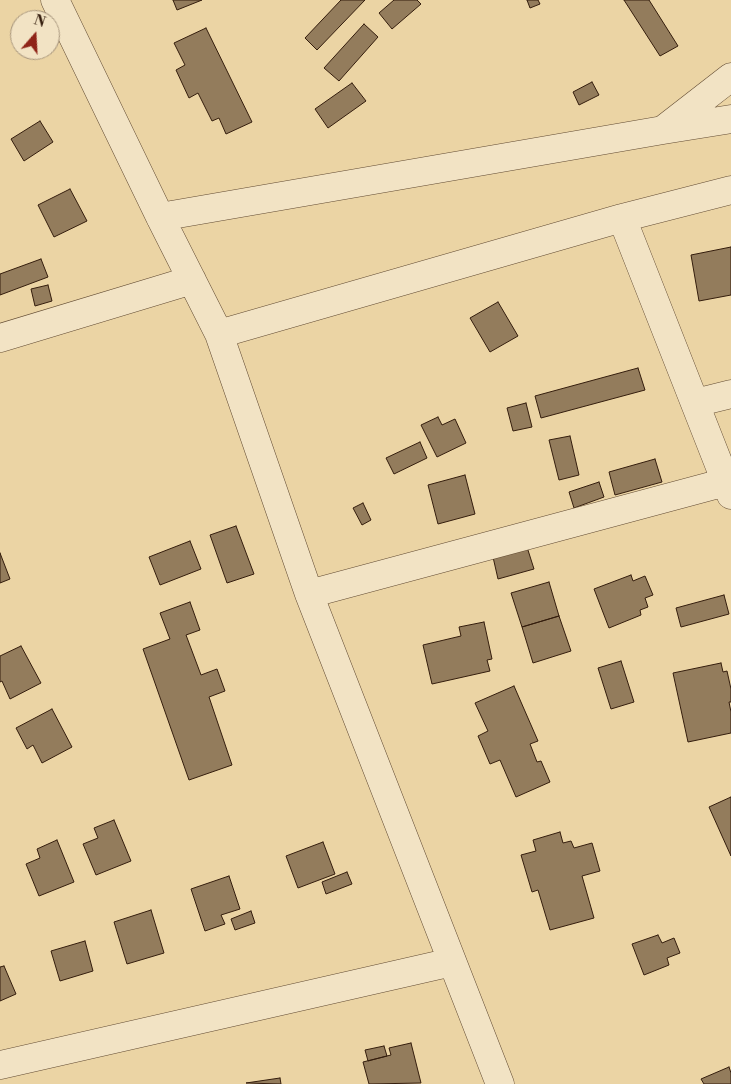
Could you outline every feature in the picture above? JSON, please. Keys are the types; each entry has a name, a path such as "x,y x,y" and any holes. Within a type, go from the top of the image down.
{"street":[{"path":"55,0 219,334 309,594 500,1084"},
{"path":"663,130 731,78"},
{"path":"160,217 663,130 731,120"},
{"path":"219,334 622,218 731,190"},
{"path":"309,594 728,489 622,218"},
{"path":"0,338 192,280"},
{"path":"695,403 731,394"},
{"path":"0,1066 452,962"}],"building":[{"path":"173,0 202,0 177,10"},
{"path":"341,0 365,0 317,50 305,38"},
{"path":"394,0 417,0 421,4 392,29 379,13"},
{"path":"527,0 538,0 540,4 530,8"},
{"path":"624,0 649,0 678,46 660,56"},
{"path":"364,24 378,37 339,81 324,68"},
{"path":"206,28 252,122 226,134 219,118 212,121 198,93 189,98 176,70 185,65 174,43"},
{"path":"592,82 599,95 579,105 573,92"},
{"path":"352,83 366,101 328,128 315,109"},
{"path":"40,121 53,142 24,161 11,139"},
{"path":"70,189 87,221 54,237 38,205"},
{"path":"731,247 731,295 699,301 691,255"},
{"path":"41,259 48,277 0,295 0,274"},
{"path":"48,285 52,301 35,306 31,289"},
{"path":"498,302 518,336 490,352 470,318"},
{"path":"638,368 645,390 541,418 535,396"},
{"path":"526,403 532,427 513,431 507,408"},
{"path":"438,417 442,425 455,419 466,443 437,457 421,425"},
{"path":"570,436 579,475 559,480 549,440"},
{"path":"420,442 427,458 394,474 386,458"},
{"path":"655,459 662,482 615,495 609,472"},
{"path":"465,475 475,514 438,524 428,485"},
{"path":"599,482 604,497 574,508 569,492"},
{"path":"363,503 371,520 362,525 353,508"},
{"path":"236,526 254,574 227,583 210,535"},
{"path":"190,541 201,569 160,585 149,557"},
{"path":"527,547 534,569 498,579 493,557"},
{"path":"0,553 10,579 0,583"},
{"path":"631,575 633,581 645,576 653,595 645,598 648,607 640,610 641,615 609,628 594,589"},
{"path":"549,582 559,616 522,627 511,593"},
{"path":"724,595 729,614 681,627 676,608"},
{"path":"190,602 200,630 186,635 201,675 217,669 225,691 209,697 232,765 189,780 143,649 170,639 160,613"},
{"path":"559,616 571,651 533,663 522,627"},
{"path":"484,622 492,659 487,660 490,671 432,684 423,645 461,636 459,627"},
{"path":"21,646 41,683 10,699 2,681 0,682 0,656"},
{"path":"621,661 634,702 611,709 598,668"},
{"path":"721,663 723,672 727,671 731,689 731,702 729,702 731,733 688,742 673,673"},
{"path":"514,686 538,741 530,744 537,762 541,761 550,782 516,797 500,760 490,764 478,736 488,731 475,703"},
{"path":"52,709 72,747 42,763 33,745 27,749 16,728"},
{"path":"731,797 731,856 709,807"},
{"path":"114,820 131,861 96,875 83,844 98,838 94,828"},
{"path":"560,832 563,843 571,841 574,848 592,843 600,871 582,876 594,918 550,930 538,890 532,892 521,855 536,851 533,840"},
{"path":"57,840 74,882 39,896 26,864 40,858 37,849"},
{"path":"323,842 335,874 298,888 286,856"},
{"path":"347,872 352,884 326,894 322,882"},
{"path":"229,876 240,909 221,915 225,924 205,931 191,889"},
{"path":"151,910 164,953 127,964 114,922"},
{"path":"251,911 255,923 235,930 231,919"},
{"path":"658,935 662,943 674,938 680,953 667,958 669,965 644,975 632,944"},
{"path":"85,941 93,971 60,981 51,951"},
{"path":"4,966 16,994 0,1001 0,967"},
{"path":"411,1043 421,1083 369,1084 363,1062 391,1055 389,1048"},
{"path":"384,1046 387,1056 368,1061 365,1050"},
{"path":"729,1067 731,1084 704,1084 701,1079"},
{"path":"280,1078 281,1084 246,1083"}]}
